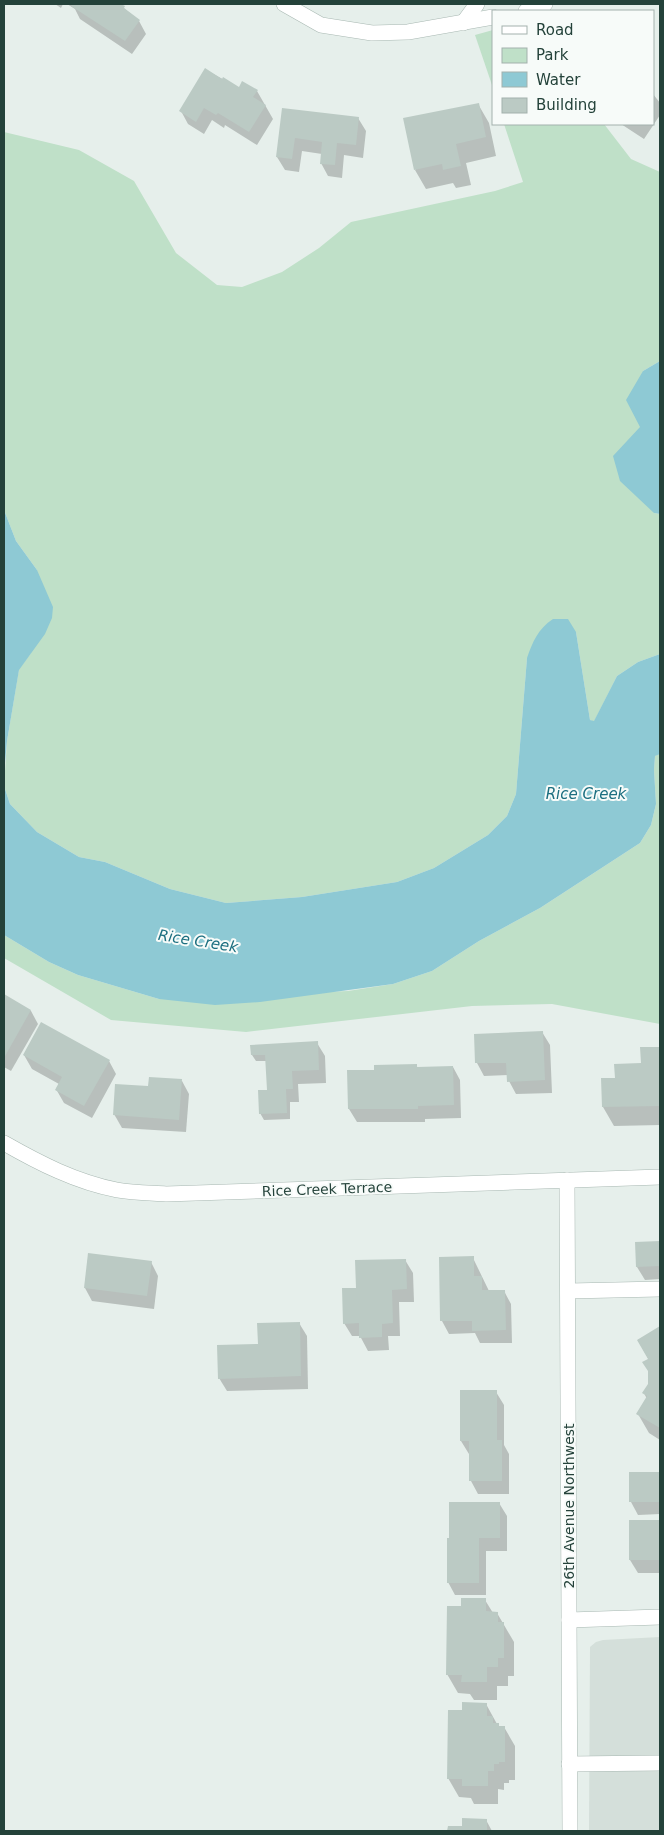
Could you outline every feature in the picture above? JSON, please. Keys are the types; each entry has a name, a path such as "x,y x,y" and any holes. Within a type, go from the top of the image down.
{"street":[{"path":"284,4 321,25 372,34 408,32 492,18"},
{"path":"463,23 477,4"},
{"path":"529,10 545,4"},
{"name":"Rice Creek Terrace","path":"4,1143 70,1177 117,1190 166,1194 660,1177"},
{"name":"26th Avenue Northwest","path":"567,1180 569,1291 568,1764 570,1831"},
{"path":"569,1291 660,1289"},
{"path":"569,1620 660,1617"},
{"path":"568,1764 660,1763"}],"shaded area":[{"path":"660,1637 660,1831 589,1831 590,1647 596,1642 603,1640"}],"green space":[{"path":"492,30 492,85 475,35"},
{"path":"504,125 605,125 631,159 660,172 660,361 643,371 640,427 654,513 660,514 660,654 638,662 617,676 594,722 590,720 576,632 527,658 516,794 507,816 488,835 434,868 397,882 302,897 226,903 170,889 105,862 79,857 37,832 10,804 4,786 7,741 19,669 31,653 37,570 16,541 4,510 4,132 79,150 134,181 176,253 217,285 242,287 282,272 319,248 351,222 495,191 523,182"},
{"path":"660,753 660,1024 552,1004 472,1006 246,1032 111,1020 4,958 4,935 49,962 78,975 159,999 348,991 393,984 432,971 479,941 540,908 640,843 651,825 656,804 655,756"}],"water":[{"path":"660,361 660,514 654,513 620,481 613,456 640,427 626,400 643,371"},
{"path":"4,510 16,541 37,570 53,607 52,618 45,634 19,670 7,741 4,774"},
{"name":"Rice Creek","path":"553,619 568,619 576,632 590,720 594,721 617,676 638,662 660,654 660,754 655,756 656,804 651,825 640,843 540,908 479,941 432,971 393,984 260,1002 215,1005 159,999 78,975 49,962 4,935 4,786 10,804 37,832 79,857 105,862 170,889 226,903 302,897 397,882 434,868 488,835 507,816 516,794 527,658 531,646 543,627"}],"building":[{"path":"73,4 121,4 140,20 125,41 71,6"},
{"path":"205,68 239,87 242,81 258,90 253,97 266,105 249,132 218,113 216,115 204,108 196,122 179,111"},
{"path":"479,103 486,137 456,144 461,166 443,170 442,164 414,170 403,118"},
{"path":"282,108 359,117 356,145 337,143 335,165 320,164 322,142 295,138 292,159 276,157"},
{"path":"4,994 31,1010 4,1058"},
{"path":"41,1022 110,1060 84,1106 55,1090 62,1077 23,1055"},
{"path":"543,1031 545,1080 507,1082 506,1063 475,1063 474,1034"},
{"path":"318,1041 319,1070 292,1071 293,1089 286,1089 287,1113 259,1114 258,1090 267,1090 265,1055 251,1055 250,1045"},
{"path":"640,1047 660,1047 660,1106 602,1107 601,1078 615,1078 614,1064 641,1063"},
{"path":"417,1064 417,1067 453,1066 454,1105 418,1106 418,1109 348,1109 347,1070 374,1070 374,1065"},
{"path":"149,1077 182,1079 179,1120 113,1115 115,1084 148,1086"},
{"path":"660,1241 660,1266 636,1267 635,1242"},
{"path":"88,1253 152,1261 147,1296 84,1288"},
{"path":"474,1256 474,1276 482,1276 482,1290 505,1290 506,1330 472,1331 472,1321 440,1321 439,1257"},
{"path":"406,1259 407,1289 392,1290 393,1323 382,1324 382,1337 359,1338 359,1323 343,1324 342,1288 356,1288 355,1260"},
{"path":"300,1322 301,1376 218,1379 217,1345 258,1344 257,1323"},
{"path":"660,1326 660,1428 636,1414 647,1396 642,1393 648,1384 648,1371 642,1362 648,1359 637,1340"},
{"path":"460,1390 497,1390 497,1440 502,1440 502,1481 469,1481 469,1441 460,1441"},
{"path":"629,1472 660,1472 660,1502 629,1502"},
{"path":"449,1502 500,1502 500,1538 479,1538 479,1583 447,1583"},
{"path":"629,1520 660,1520 660,1560 629,1560"},
{"path":"461,1598 486,1598 486,1611 498,1612 498,1622 504,1622 504,1658 498,1658 498,1667 487,1667 487,1682 461,1682 462,1675 446,1675 447,1606 461,1606"},
{"path":"462,1702 487,1703 487,1716 493,1716 493,1723 505,1726 505,1762 494,1764 494,1771 488,1771 488,1786 462,1786 462,1779 447,1779 448,1710 462,1710"},
{"path":"462,1818 487,1819 487,1831 447,1831 448,1826 462,1826"}]}
